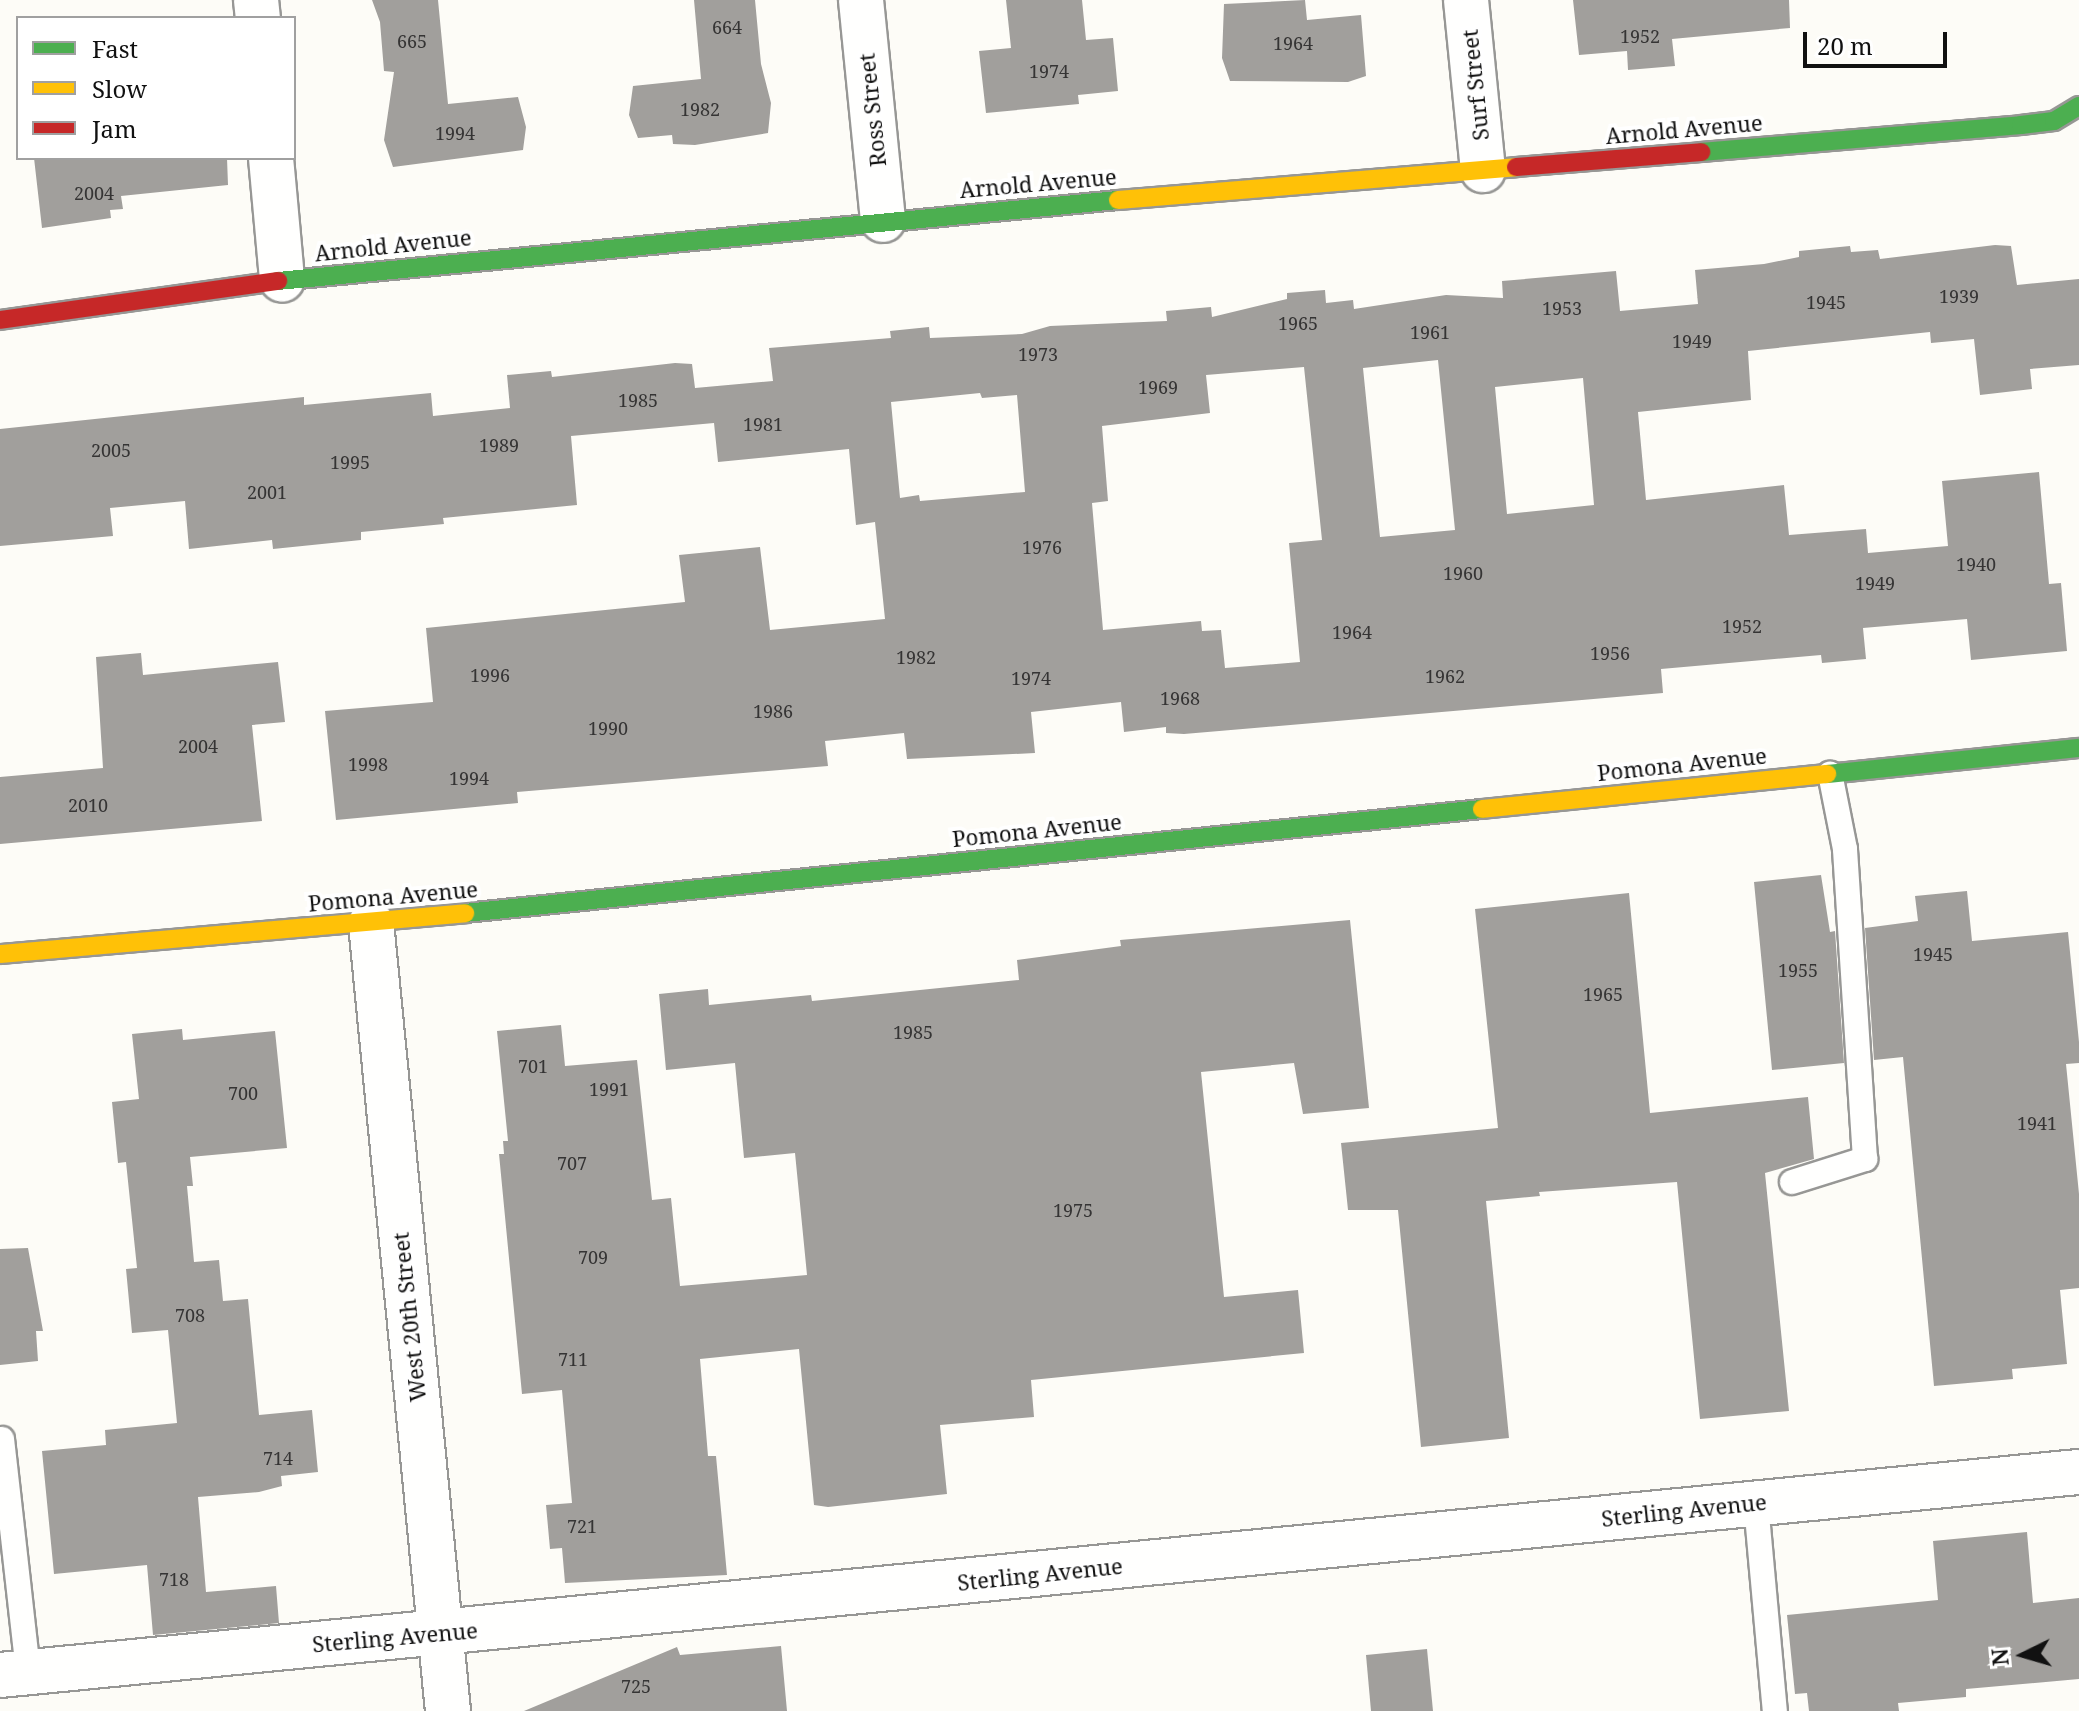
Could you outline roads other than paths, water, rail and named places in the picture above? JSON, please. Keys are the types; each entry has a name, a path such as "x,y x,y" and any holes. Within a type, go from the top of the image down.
{"street":[{"name":"Ross Street","path":"861,0 883,220"},
{"name":"Surf Street","path":"1466,0 1483,170"},
{"name":"Arnold Avenue","path":"0,320 282,280 883,220 2021,125 2054,121 2079,106"},
{"path":"271,160 282,280"},
{"name":"Pomona Avenue","path":"0,954 371,923 2079,748"},
{"name":"West 20th Street","path":"371,923 448,1711"},
{"name":"Sterling Avenue","path":"14,1674 2079,1472"}],"lane":[{"path":"1792,1182 1865,1159 1845,849 1830,773"},
{"path":"2,1439 14,1674"},
{"path":"1756,1504 1775,1711"}]}
